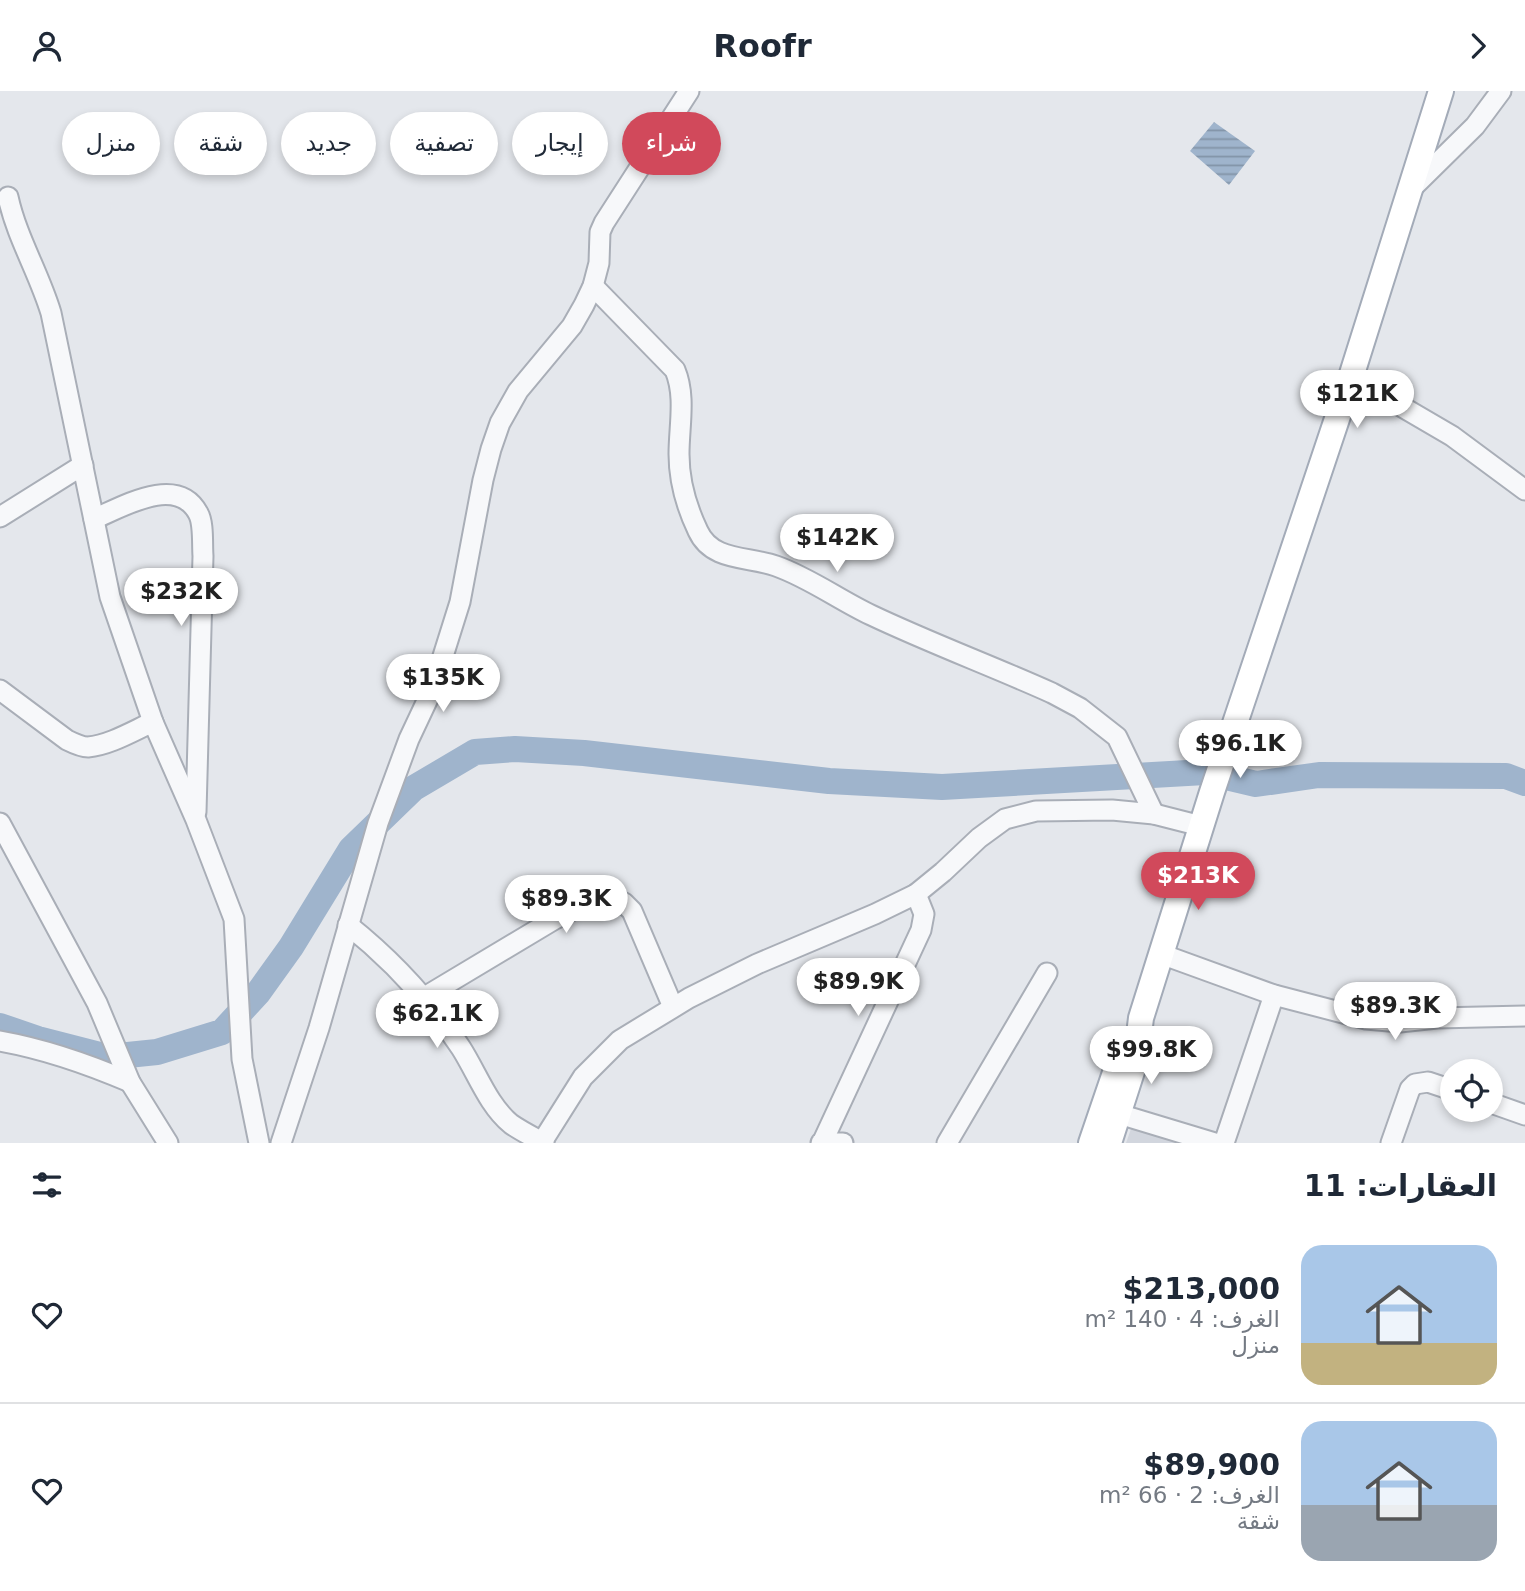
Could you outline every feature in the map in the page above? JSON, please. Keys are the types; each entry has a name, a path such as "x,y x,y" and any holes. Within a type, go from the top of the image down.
{"main road":[{"path":"1109,1143 1136,1059 1141,1018 1224,753 1351,376 1441,91"},
{"path":"1091,1143 1122,1052 1141,1018"}],"street":[{"path":"281,1143 319,1028 378,823 433,688 460,602 483,480 500,423 518,391 572,326 593,286 599,263 600,232 604,223 689,91"},
{"path":"1409,191 1475,126 1502,91"},
{"path":"8,197 13,220 44,290 51,313 110,597 153,722 196,820 234,919 243,1059 259,1143"},
{"path":"593,286 675,370 680,381 681,478 699,532 707,546 720,554 766,562 786,570 872,615 1052,693 1080,708 1117,737 1154,814"},
{"path":"1351,376 1452,436 1525,490"},
{"path":"0,517 83,465"},
{"path":"94,519 150,495 172,495 189,502 199,514 203,556 196,820"},
{"path":"0,690 66,740 88,747 153,722"},
{"path":"348,925 397,967 423,998 461,1048 496,1107 511,1124 543,1142 583,1077 620,1040 673,1007 757,964 916,894 979,838 1005,819 1036,811 1112,810 1154,814 1201,827"},
{"path":"0,823 97,1003 130,1082 168,1143"},
{"path":"843,1143 822,1143 921,930 924,914 916,894"},
{"path":"423,998 555,919 590,901 606,898 624,903 632,911 673,1007"},
{"path":"1161,954 1274,995 1366,1019 1400,1022 1437,1018 1525,1016"},
{"path":"947,1143 1047,973"},
{"path":"1224,1143 1274,995"},
{"path":"0,1041 29,1046 92,1066 130,1082"},
{"path":"1391,1143 1410,1089 1415,1084 1428,1082 1440,1086"},
{"path":"1503,1107 1525,1115"},
{"path":"1119,1114 1215,1143"}],"shaded area":[{"path":"1132,1126 1196,1143 1126,1143"}],"water":[{"path":"1214,122 1255,151 1229,185 1190,151"}],"waterway":[{"path":"0,1026 108,1057 157,1052 222,1032 258,993 291,947 351,849 414,788 475,752 515,749 584,753 829,781 942,787 1205,772 1256,784 1319,775 1506,776 1525,783"}]}
